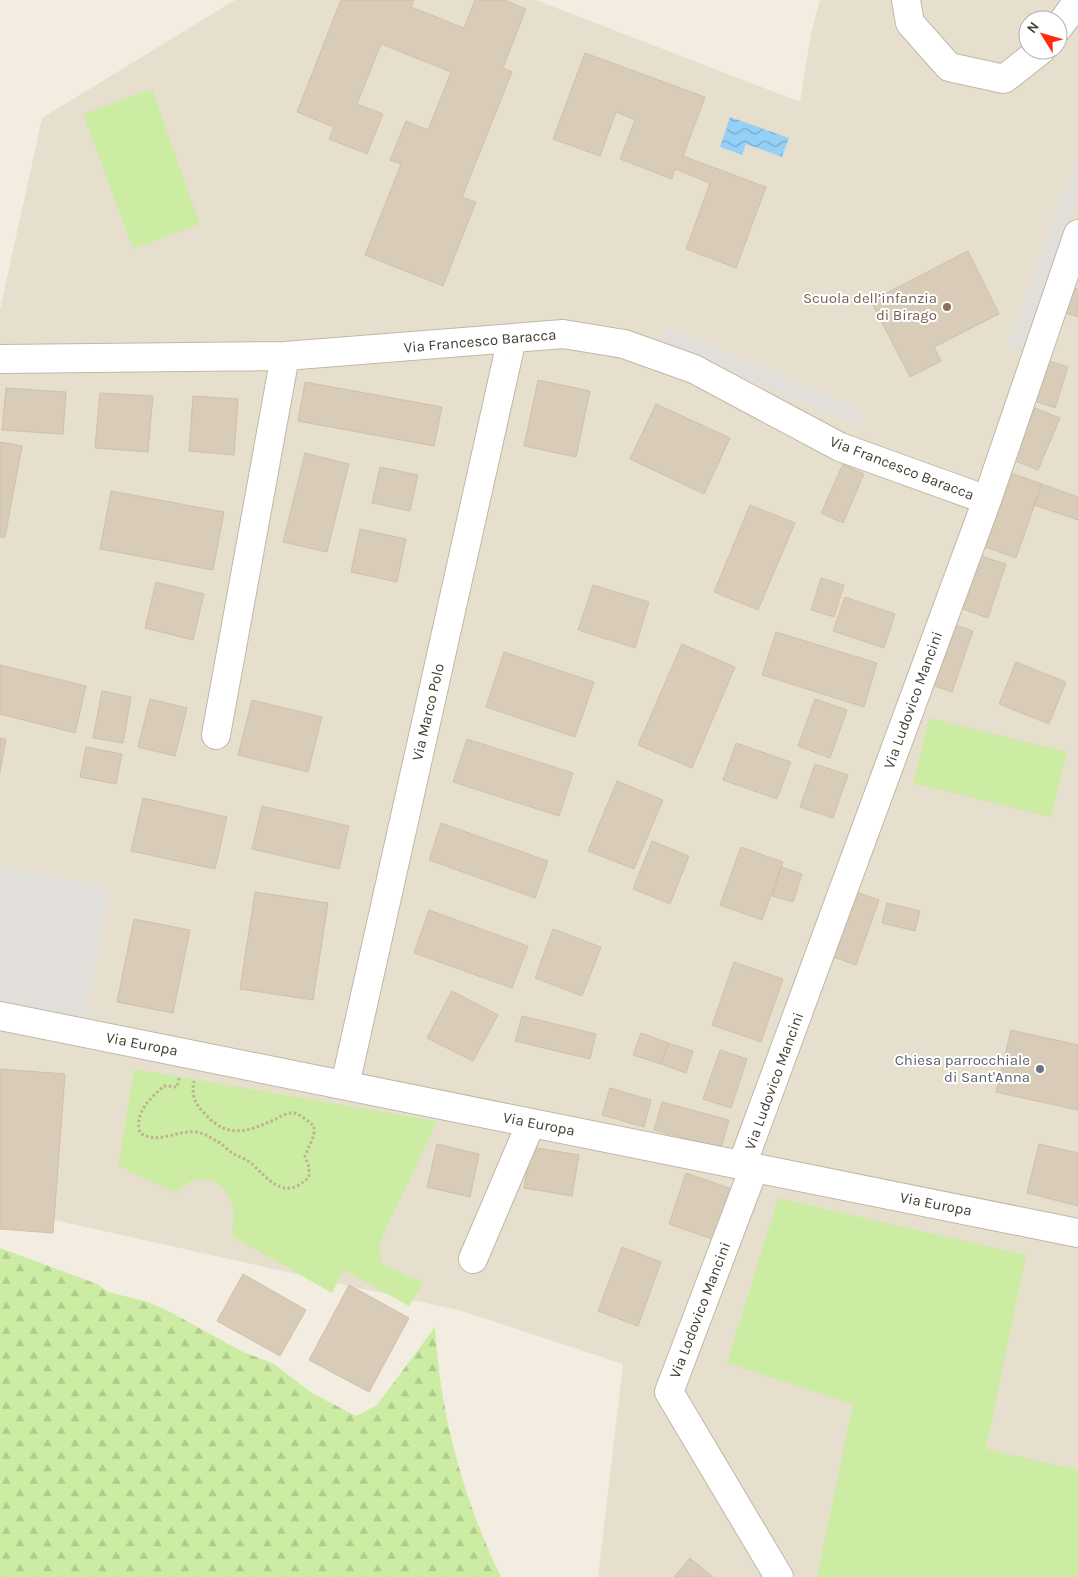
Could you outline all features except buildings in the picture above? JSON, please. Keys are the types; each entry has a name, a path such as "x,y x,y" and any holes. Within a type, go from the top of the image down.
{"street":[{"path":"906,0 910,23 949,67 1004,79 1029,60"},
{"path":"1068,15 1078,2"},
{"name":"Via Ludovico Mancini","path":"748,1167 987,500 1078,234"},
{"name":"Via Francesco Baracca","path":"0,359 285,356 564,334 624,344 694,369 840,447 987,500"},
{"name":"Via Marco Polo","path":"345,1085 512,338"},
{"path":"216,735 285,356"},
{"name":"Via Europa","path":"0,1016 1078,1233"},
{"path":"473,1259 532,1123"},
{"name":"Via Lodovico Mancini","path":"748,1167 669,1392 779,1577"}],"path":[{"path":"192,1054 192,1092 195,1103 213,1122 234,1132 248,1131 285,1114 294,1113 314,1126 314,1135 305,1156 309,1167 309,1177 299,1187 290,1189 272,1183 251,1163 203,1133 184,1132 158,1139 148,1138 140,1133 138,1126 142,1108 164,1086 177,1087 192,1054"}],"shaded area":[{"path":"235,0 536,0 800,102 811,34 820,0 1078,0 1078,1577 598,1577 623,1364 462,1311 0,1208 0,310 42,118"},
{"path":"1078,155 1078,194 1021,350 1007,345"},
{"path":"667,326 856,407 866,430 660,342"},
{"path":"0,865 110,887 86,1020 0,1003"}],"green space":[{"path":"152,89 200,224 133,249 83,114"},
{"path":"929,718 1067,752 1051,817 913,783"},
{"path":"134,1069 437,1121 380,1242 381,1263 424,1283 409,1306 344,1270 332,1293 232,1236 233,1209 225,1190 218,1184 210,1181 192,1181 176,1193 118,1166"},
{"path":"778,1198 1026,1255 986,1449 1078,1470 1078,1577 817,1577 853,1404 727,1363"},
{"path":"0,1248 97,1284 108,1292 148,1302 170,1312 241,1351 274,1364 312,1393 356,1416 377,1405 435,1327 442,1391 456,1455 475,1517 501,1577 0,1577"}],"water":[{"path":"730,117 789,138 782,157 746,144 742,155 720,147"}],"place":[{"name":"Scuola dell’infanzia di Birago","path":"947,307"},
{"name":"Chiesa parrocchiale di Sant'Anna","path":"1040,1069"}]}
